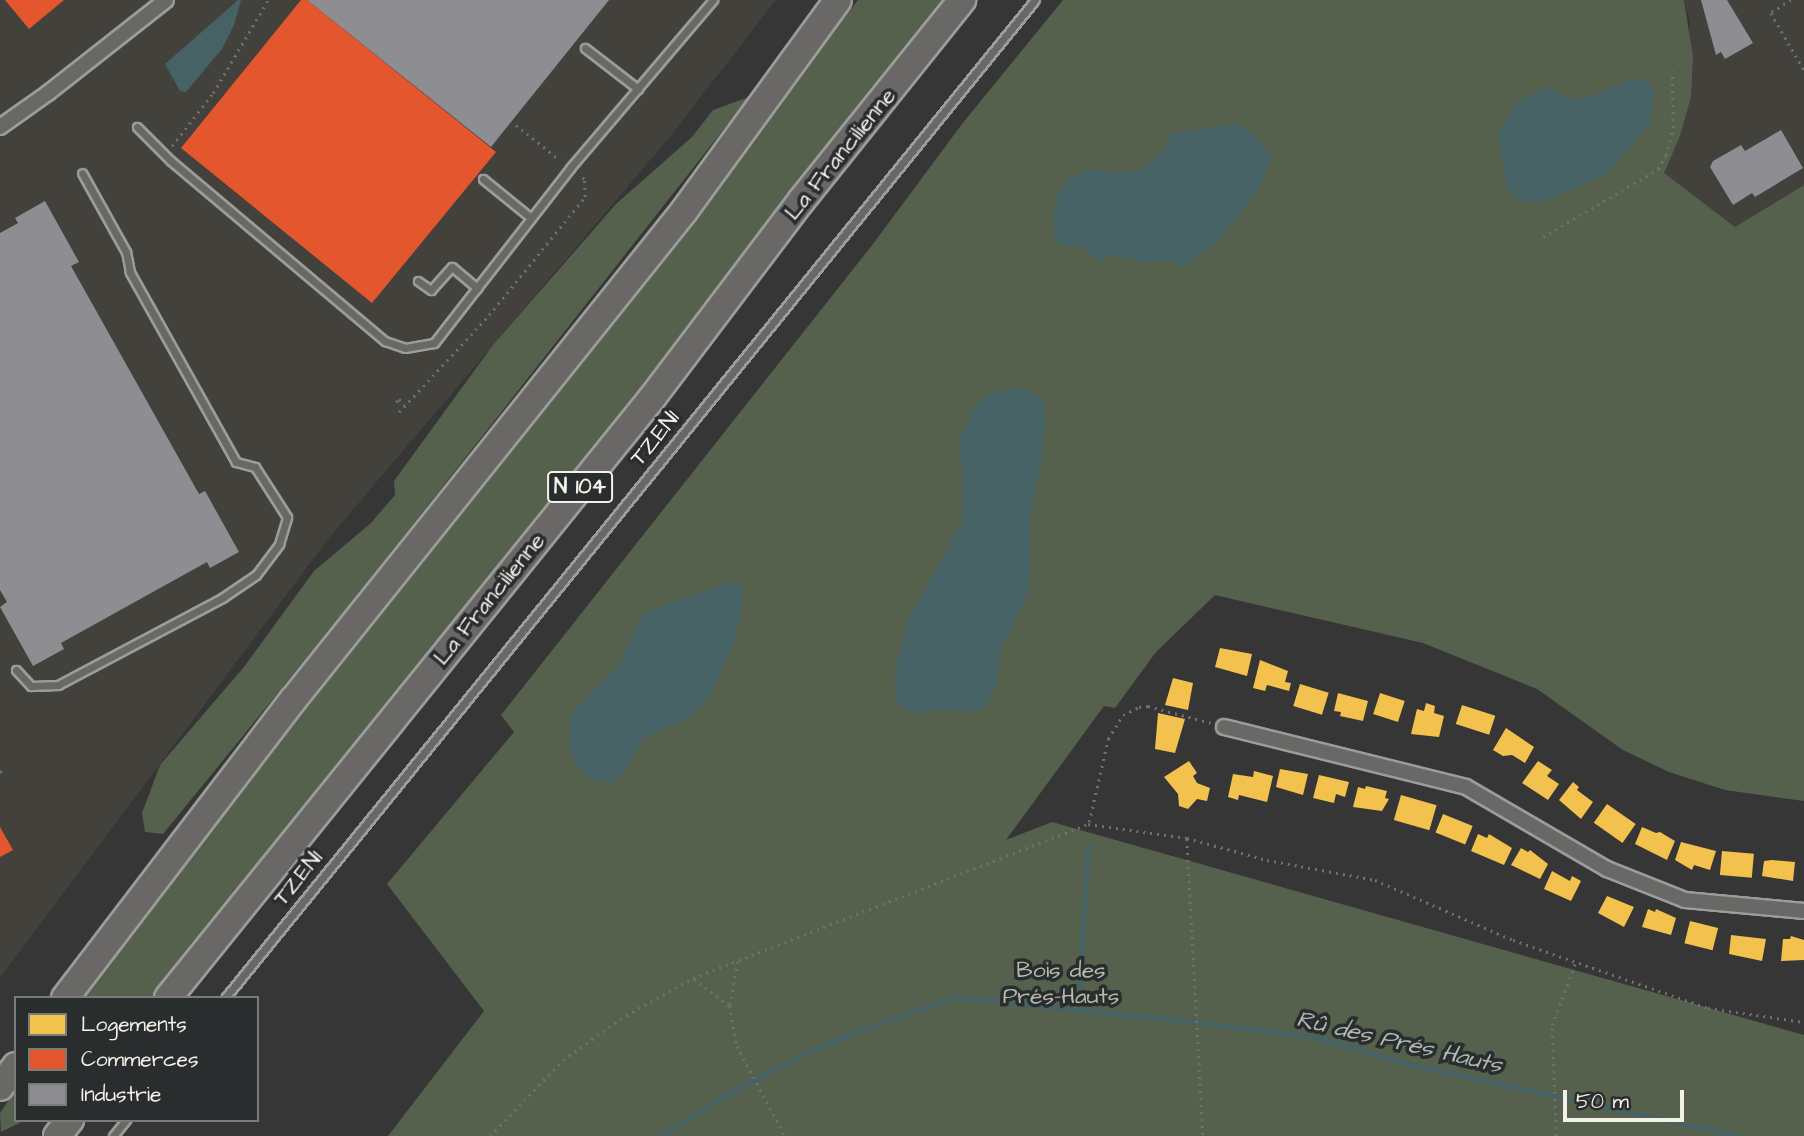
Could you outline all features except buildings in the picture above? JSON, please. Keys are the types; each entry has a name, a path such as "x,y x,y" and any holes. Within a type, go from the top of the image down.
{"highway":[{"path":"67,996 293,700 684,211 838,0"},
{"name":"La Francilienne","path":"171,996 652,398 801,201 962,0"},
{"path":"0,1087 14,1069"},
{"path":"57,1136 68,1122"}],"street":[{"path":"0,127 48,93 166,0"},
{"path":"1224,727 1466,787 1607,869 1685,900 1804,911"}],"lane":[{"path":"137,127 164,155 385,341 405,348 434,343 531,218 713,0"},
{"name":"TZEN1","path":"227,996 1035,0"},
{"path":"585,48 638,89"},
{"path":"16,670 31,686 58,685 222,597 256,575 279,544 286,517 255,467 236,462 130,272 125,252 82,173"},
{"path":"483,179 531,218"},
{"path":"418,281 431,290 452,267 477,288"},
{"path":"113,1136 124,1122"}],"path":[{"path":"164,155 213,93 268,0"},
{"path":"1791,0 1771,13 1804,69"},
{"path":"1543,237 1658,169 1666,155 1673,128 1672,71"},
{"path":"399,412 489,314"},
{"path":"396,402 399,399 405,405"},
{"path":"1088,824 1108,739 1123,715 1139,707 1148,706 1224,727"},
{"path":"490,1136 563,1060 620,1019 693,978 1088,824 1186,838 1267,860 1375,880 1513,940 1709,1008 1804,1022"},
{"path":"1186,838 1203,1136"},
{"path":"738,961 730,1006 737,1046 785,1136"},
{"path":"1556,1136 1552,1025 1576,961"},
{"path":"693,978 730,1006"}],"shaded area":[{"path":"0,0 776,0 669,138 328,539 0,978"},
{"path":"1684,0 1804,0 1804,185 1735,227 1663,173 1680,136 1690,22"}],"green space":[{"path":"858,0 947,0 555,501 154,996 85,996 282,733 584,356"},
{"name":"Bois des Prés-Hauts","path":"1063,0 1684,0 1693,57 1691,97 1680,136 1664,173 1735,227 1804,185 1804,801 1725,790 1669,772 1623,750 1537,689 1423,643 1215,595 1156,652 1115,708 1104,706 1006,840 1052,822 1804,1035 1804,1136 388,1136 484,1011 387,884 514,732 501,715 873,244 962,124"},
{"path":"749,97 348,607 163,834 145,832 142,813 160,765 244,667 314,571 371,523 395,495 394,481 493,345 616,204 692,137 713,110"},
{"path":"14,1092 14,1122 22,1122 1,1132 0,1113"}],"water":[{"path":"241,0 234,25 222,49 186,92 180,91 165,64"},
{"path":"1643,78 1652,85 1654,93 1650,124 1607,174 1541,203 1521,201 1507,188 1498,133 1516,103 1547,86 1563,95 1582,100 1627,81"},
{"path":"1237,124 1254,135 1272,156 1259,189 1221,238 1183,268 1169,260 1148,263 1112,255 1098,262 1082,246 1061,246 1054,234 1054,214 1058,194 1068,179 1089,169 1113,173 1137,171 1165,151 1170,134"},
{"path":"1022,387 1043,398 1046,416 1041,462 1030,514 1030,579 1027,595 1001,649 997,686 986,706 978,711 939,710 915,713 900,707 895,700 895,670 909,619 962,521 963,476 958,444 971,413 985,395"},
{"path":"730,583 742,583 742,610 734,642 710,696 694,715 643,738 625,772 612,783 588,779 574,759 568,739 573,712 619,665 642,615"}],"waterway":[{"path":"1078,1010 1088,843"},
{"name":"Rû des Prés Hauts","path":"660,1136 736,1089 806,1053 855,1032 955,997 1314,1037 1418,1066 1739,1136"}]}
